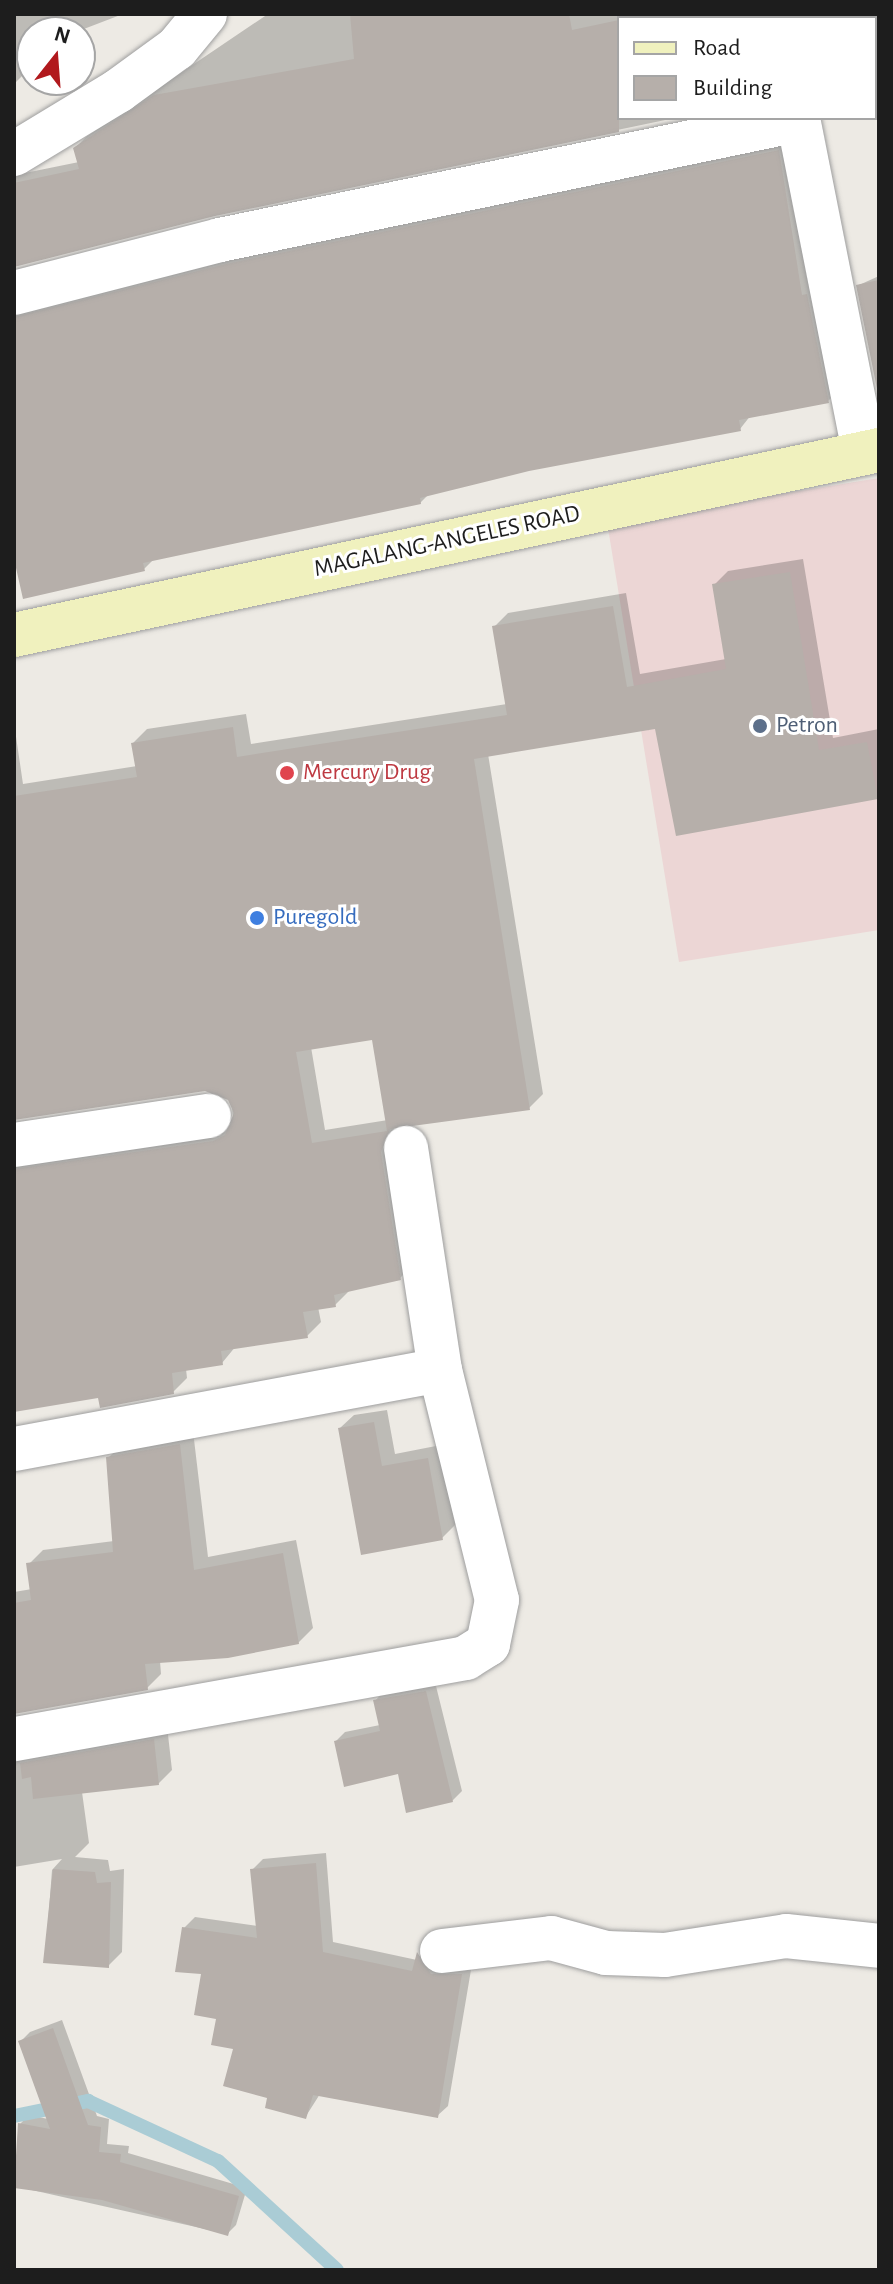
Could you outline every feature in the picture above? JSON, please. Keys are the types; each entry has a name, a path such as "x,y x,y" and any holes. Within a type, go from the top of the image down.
{"main road":[{"name":"MAGALANG-ANGELES ROAD","path":"14,635 871,451"}],"street":[{"path":"14,154 166,56 205,14"},
{"path":"14,293 220,240 793,120"},
{"path":"798,120 871,451"},
{"path":"14,1145 209,1116"},
{"path":"14,1739 438,1665 466,1658 488,1644 497,1619 493,1571 440,1370 406,1148"},
{"path":"14,1449 440,1370"},
{"path":"442,1951 551,1938 606,1953 665,1955 786,1936 879,1946"}],"shaded area":[{"name":"Petron","path":"879,478 879,930 679,962 607,522"}],"building":[{"path":"350,14 569,14 572,30 617,20 619,132 215,216 14,267 14,183 79,169 73,148 154,95 354,59"},
{"path":"779,150 802,295 807,294 829,403 739,420 741,431 529,471 420,498 421,504 143,563 145,571 23,599 14,559 14,317 226,264"},
{"path":"879,280 879,394 878,394 856,285"},
{"path":"790,572 819,750 867,742 878,799 676,836 655,729 474,759 530,1110 390,1129 381,1152 401,1280 334,1295 336,1307 303,1312 308,1338 221,1351 223,1365 172,1373 174,1394 100,1408 98,1398 14,1412 14,1169 213,1141 225,1135 234,1113 228,1100 205,1091 14,1120 14,796 137,777 131,743 233,727 237,757 507,715 492,626 613,606 627,687 726,669 712,584","holes":["372,1040 387,1131 312,1143 296,1052"]},
{"path":"374,1422 382,1466 428,1458 443,1540 361,1555 338,1428"},
{"path":"180,1444 194,1570 283,1553 299,1644 228,1658 145,1664 148,1690 14,1714 14,1603 31,1600 26,1563 113,1552 106,1457"},
{"path":"426,1691 453,1802 406,1813 398,1774 344,1787 334,1741 380,1731 373,1700"},
{"path":"154,1739 159,1785 33,1799 31,1777 22,1779 20,1763"},
{"path":"316,1863 323,1952 412,1971 417,1952 431,1974 462,1974 438,2118 313,2095 306,2119 265,2108 267,2098 223,2086 233,2049 211,2045 216,2019 194,2015 201,1974 175,1972 182,1927 257,1938 250,1869"},
{"path":"53,1869 95,1872 97,1883 111,1882 109,1968 43,1963"},
{"path":"53,2028 88,2125 101,2127 99,2152 121,2154 120,2162 239,2196 228,2236 102,2200 14,2188 18,2123 50,2129 18,2041"}],"waterway":[{"path":"14,2116 88,2101 218,2161 337,2270"}],"place":[{"name":"Petron","path":"760,726"},
{"name":"Mercury Drug","path":"287,773"},
{"name":"Puregold","path":"257,918"}]}
